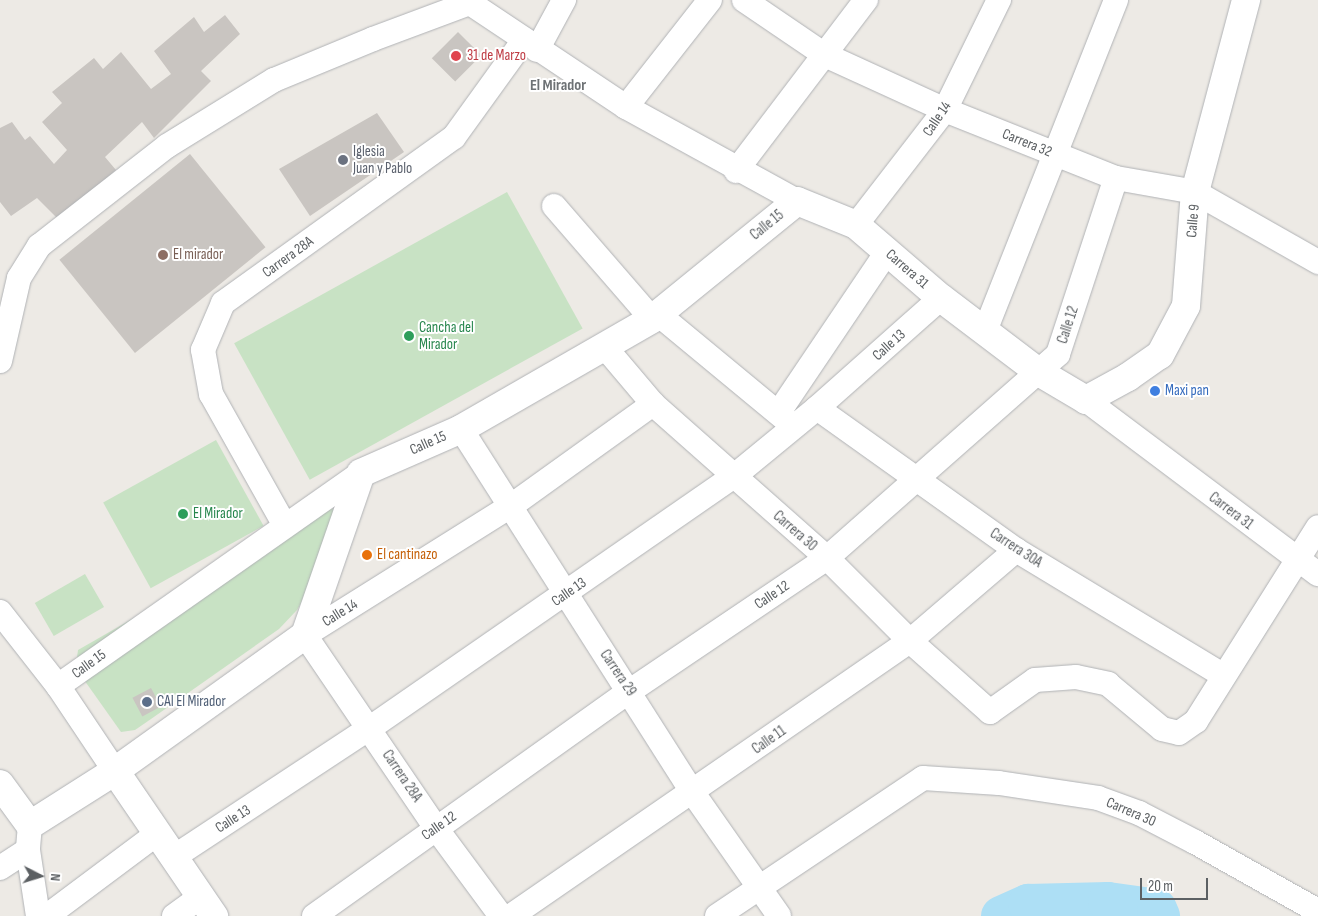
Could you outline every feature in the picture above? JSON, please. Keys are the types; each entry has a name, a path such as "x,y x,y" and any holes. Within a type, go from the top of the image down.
{"street":[{"name":"Carrera 28A","path":"284,524 211,394 203,350 223,303 454,137 530,45 564,0"},
{"path":"626,107 710,0"},
{"name":"Carrera 32","path":"744,0 825,55 945,110 1056,156 1116,178 1195,192 1318,262"},
{"path":"736,171 866,0"},
{"name":"Calle 14","path":"856,226 945,110 999,0"},
{"path":"985,331 1056,156 1116,0"},
{"name":"Calle 9","path":"1086,400 1160,355 1186,306 1195,192 1246,0"},
{"name":"Carrera 31","path":"0,361 19,278 39,246 167,146 274,80 373,39 470,4 626,107 736,171 797,201 856,226 941,298 1037,371 1086,400 1297,561 1318,574"},
{"name":"Calle 12","path":"314,916 630,691 827,558 1058,354 1116,178"},
{"name":"Calle 15","path":"58,686 284,524 360,473 461,428 655,316 797,201"},
{"path":"554,206 655,316 786,420 887,252"},
{"name":"Calle 13","path":"174,857 370,728 566,595 733,477 786,420 818,408 941,298"},
{"name":"Carrera 30","path":"604,346 653,404 733,477 827,558 910,641 990,712 1036,680 1076,677 1108,684 1162,729 1179,733 1196,721 1222,675"},
{"name":"Calle 14","path":"0,868 29,838 115,771 305,634 511,506 653,404"},
{"name":"Carrera 30A","path":"818,408 915,480 1016,550 1222,675"},
{"name":"Carrera 29","path":"461,428 566,595 630,691 693,793 779,916"},
{"path":"305,634 360,473"},
{"path":"1222,675 1318,527"},
{"name":"Calle 11","path":"511,916 693,793 910,641 1016,550"},
{"path":"0,612 58,686 208,906 174,916"},
{"name":"Carrera 28A","path":"305,634 436,828 501,916"},
{"name":"Carrera 30","path":"759,885 923,778 999,783 1098,798 1139,813 1195,842 1318,912"},
{"path":"0,784 29,838 38,916"},
{"path":"48,916 158,834"},
{"path":"717,916 759,885"}],"green space":[{"name":"Cancha del Mirador","path":"507,192 583,328 310,480 234,343"},
{"name":"El Mirador","path":"216,440 264,526 151,588 103,503"},
{"path":"325,508 332,508 336,514 308,591 297,610 279,629 151,719 135,730 121,732 82,677 76,665 78,650"},
{"path":"85,574 104,607 54,636 35,603"}],"building":[{"path":"225,15 240,34 201,71 211,81 154,138 142,122 105,157 116,170 59,220 37,198 11,216 0,202 0,128 12,122 25,140 30,136 54,164 67,150 42,122 62,103 52,92 94,58 103,69 121,52 151,89 171,74 154,51 194,17 204,32"},
{"name":"31 de Marzo","path":"458,32 481,55 455,81 432,58"},
{"name":"Iglesia Juan y Pablo","path":"377,113 404,152 310,216 279,169"},
{"name":"El mirador","path":"190,154 266,247 135,353 59,260"},
{"name":"CAI El Mirador","path":"151,688 161,707 142,716 132,698"}],"waterway":[{"path":"1001,916 1028,904 1108,902 1157,909 1160,916"}],"place":[{"name":"31 de Marzo","path":"456,56"},
{"name":"Iglesia Juan y Pablo","path":"343,160"},
{"name":"El mirador","path":"163,255"},
{"name":"Cancha del Mirador","path":"409,336"},
{"name":"Maxi pan","path":"1155,391"},
{"name":"El Mirador","path":"183,514"},
{"name":"El cantinazo","path":"367,555"},
{"name":"CAI El Mirador","path":"147,702"}],"district":[{"name":"El Mirador","path":"558,86"}]}
